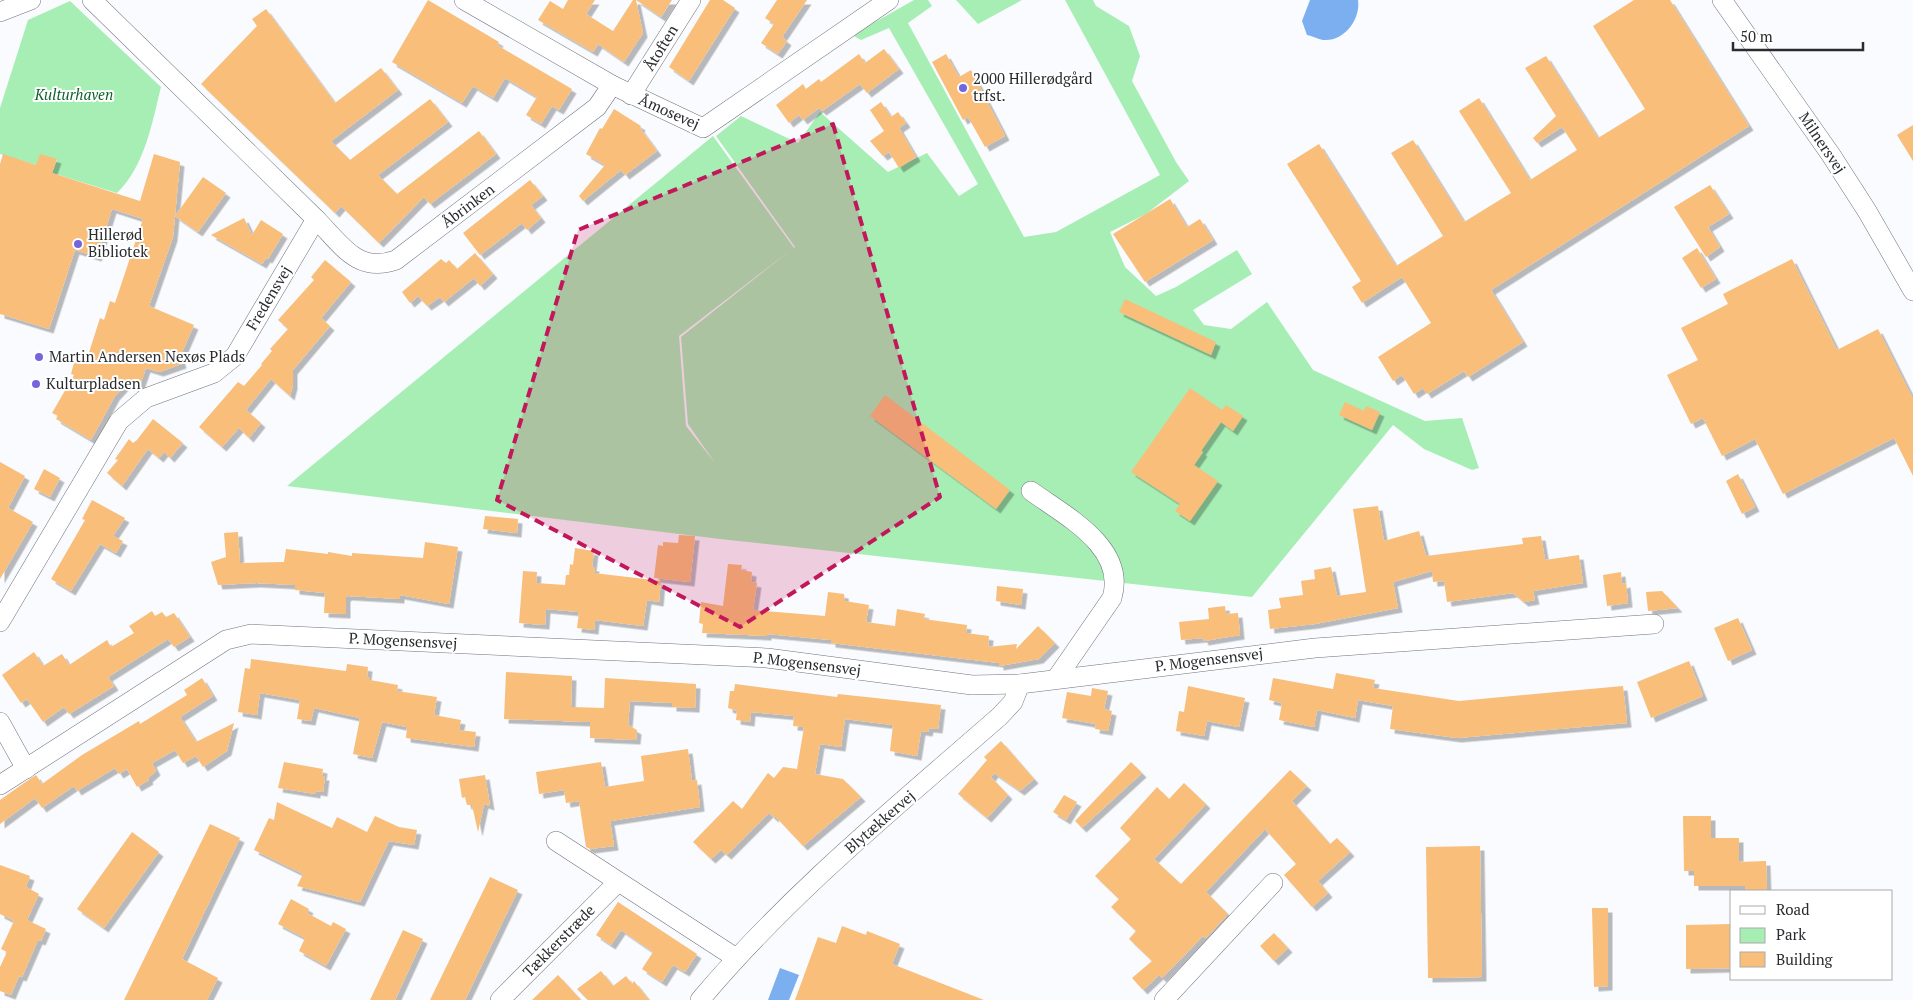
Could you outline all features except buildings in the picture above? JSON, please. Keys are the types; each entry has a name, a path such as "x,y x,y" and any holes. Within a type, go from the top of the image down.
{"street":[{"path":"0,12 31,0"},
{"path":"92,0 316,219"},
{"name":"Åmosevej","path":"464,0 612,85 703,128 889,0"},
{"name":"Åtoften","path":"631,95 691,0"},
{"name":"Milnersvej","path":"1722,0 1831,155 1867,211 1913,292"},
{"name":"Åbrinken","path":"316,219 354,257 370,265 383,265 396,260 597,107 612,85"},
{"name":"Fredensvej","path":"0,622 119,421 146,398 214,373 235,356 316,219"},
{"path":"1031,491 1087,532 1108,555 1114,569 1116,585 1112,598 1056,679"},
{"name":"P. Mogensensvej","path":"0,786 226,640 251,634 767,658 972,685 1020,684 1315,648 1654,624"},
{"name":"Blytækkervej","path":"700,1000 736,958 803,889 1000,716 1013,702 1020,684"},
{"path":"0,722 26,769"},
{"path":"556,842 736,958"},
{"name":"Tækkerstræde","path":"500,1000 618,882"},
{"path":"1164,1000 1273,883"}],"highlighted area":[{"path":"833,124 940,497 740,627 497,500 578,230"}],"green space":[{"path":"914,0 928,0 932,6 908,23 1024,237 1056,232 1160,175 1065,0 1093,0 1096,6 1129,26 1140,56 1132,81 1176,162 1189,181 1146,214 1110,232 1125,267 1156,296 1176,287 1237,250 1252,274 1193,310 1204,325 1231,329 1267,302 1313,370 1425,421 1462,418 1479,468 1472,470 1424,449 1393,425 1252,597 720,539 287,486 713,136 794,248 716,136 741,116 798,143 820,112 888,172 927,153 959,196 978,184 889,28 861,40 852,35","holes":["792,249 681,337 688,424 715,463 686,426 679,336"]},
{"path":"956,0 1022,0 978,24"},
{"name":"Kulturhaven","path":"70,1 161,87 151,129 141,157 127,182 117,193 52,173 57,160 36,165 0,154 0,108 28,20"}],"water":[{"path":"1310,0 1358,0 1357,15 1350,28 1338,37 1331,40 1319,39 1307,35 1302,21"},
{"path":"780,968 799,975 789,1000 768,1000"}],"place":[{"name":"2000 Hillerødgård trfst.","path":"963,88"},
{"name":"Hillerød Bibliotek","path":"78,244"},
{"name":"Martin Andersen Nexøs Plads","path":"39,357"},
{"name":"Kulturpladsen","path":"36,384"}]}
